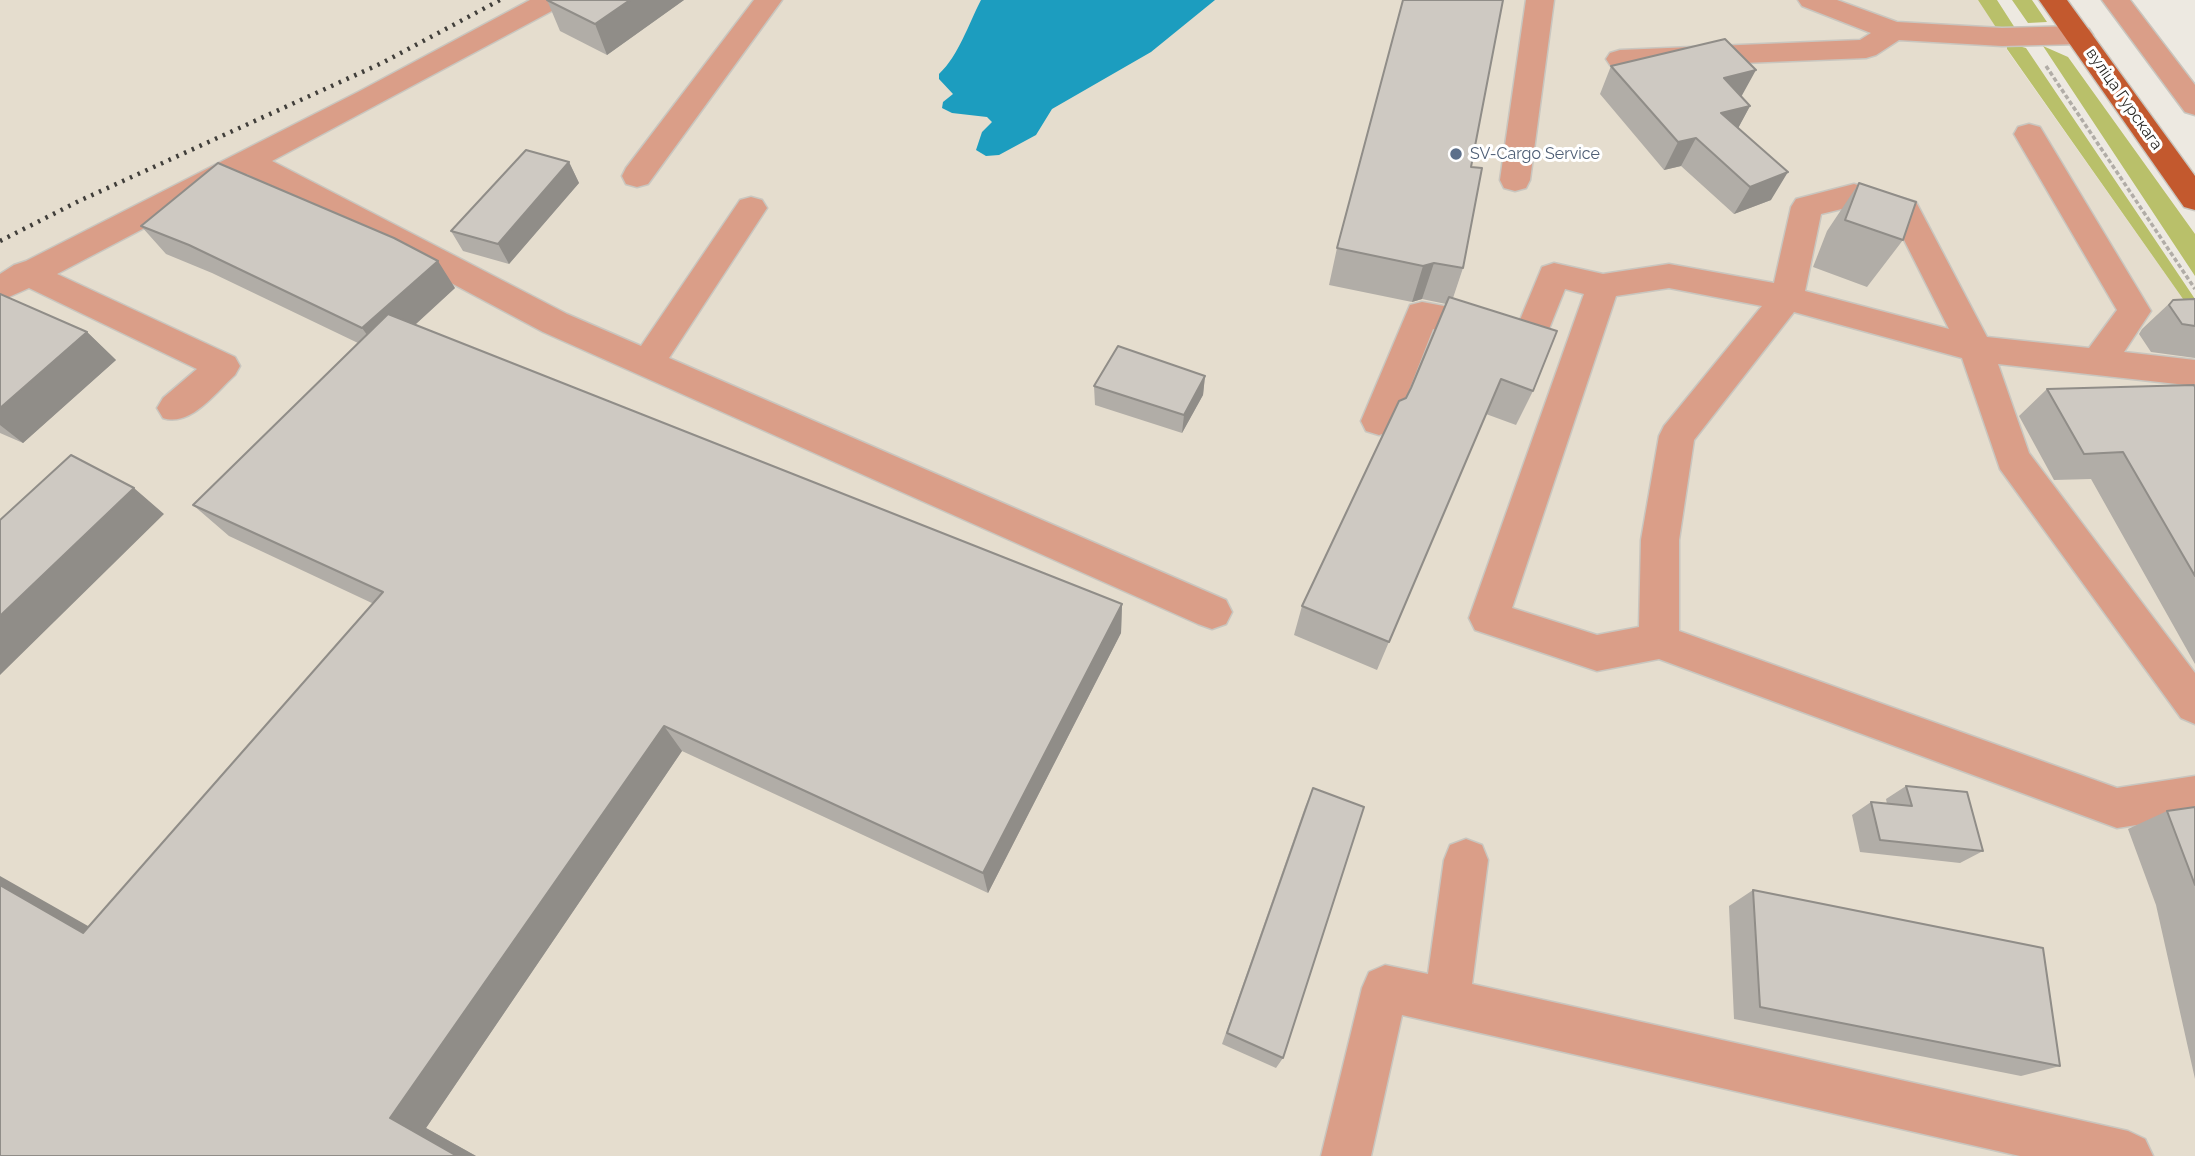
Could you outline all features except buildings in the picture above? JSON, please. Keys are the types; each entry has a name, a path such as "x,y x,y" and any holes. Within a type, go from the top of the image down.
{"main road":[{"name":"вуліца Гурскага","path":"2053,0 2195,199"}],"lane":[{"path":"13,281 368,99 551,0"},
{"path":"637,176 768,0"},
{"path":"1515,180 1541,0"},
{"path":"1812,0 1893,30 2079,36"},
{"path":"2116,0 2195,105"},
{"path":"1620,59 1866,49 1893,30"},
{"path":"2029,134 2134,311 2098,362"},
{"path":"247,161 555,323 1212,611"},
{"path":"1659,641 1660,540 1677,436 1787,298 1807,207 1854,195 1905,210 1976,349 2013,459 2195,705"},
{"path":"647,364 751,208"},
{"path":"1379,421 1422,314 1531,335 1554,275 1603,286 1669,276 1787,298 1976,349 2195,373"},
{"path":"13,281 223,366 175,408"},
{"path":"1603,286 1489,618 1597,653 1659,641 2117,808 2195,796"},
{"path":"1447,1002 1466,860"},
{"path":"1346,1156 1385,988 2128,1156"}],"path":[{"path":"2026,36 2195,289"}],"shaded area":[{"path":"0,0 1978,0 2007,43 2007,50 2195,316 2195,1156 0,1156"}],"green space":[{"path":"1978,0 1997,0 2015,28 1997,29"},
{"path":"2012,0 2032,0 2047,22 2028,23"},
{"path":"2007,43 2026,48 2195,299 2195,316 2007,49"},
{"path":"2043,46 2068,57 2195,234 2195,276"}],"water":[{"path":"981,0 1215,0 1151,52 1052,109 1036,135 999,155 986,156 976,150 982,132 992,122 987,117 952,113 942,108 943,102 953,94 939,79 939,74 958,49"}],"railway":[{"path":"0,241 79,201 382,63 500,0"}],"place":[{"name":"SV-Cargo Service","path":"1456,154"}]}
